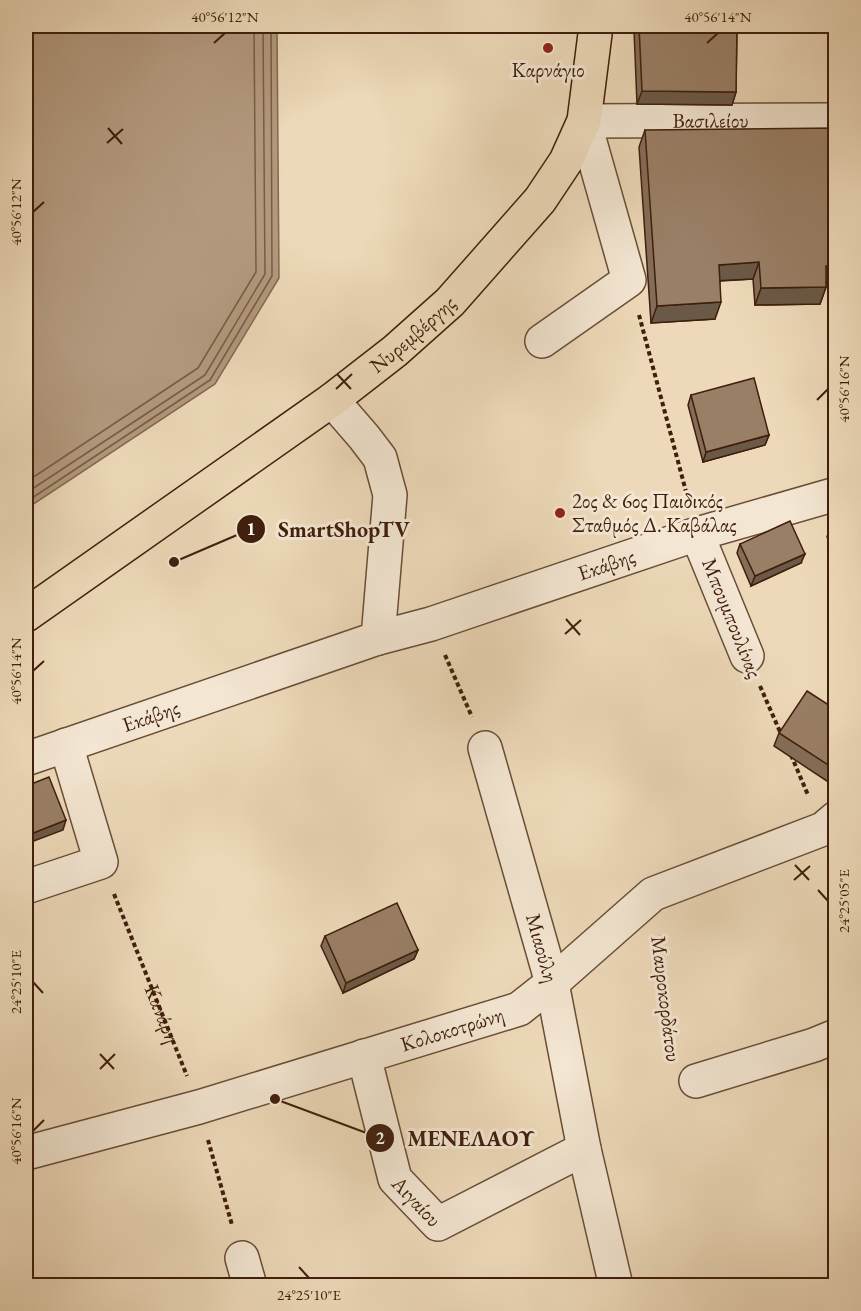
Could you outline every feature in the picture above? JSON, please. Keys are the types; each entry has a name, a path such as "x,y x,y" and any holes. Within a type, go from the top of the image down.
{"main road":[{"name":"Νυρεμβέργης","path":"26,615 332,400 395,351 450,302 499,249 547,190 566,161 584,121 596,26"}],"street":[{"name":"Βασιλείου","path":"584,121 836,120"},
{"path":"542,340 629,280 584,121"},
{"path":"332,400 380,458 390,495 378,638"},
{"name":"Εκάβης","path":"26,759 378,638 431,624 697,534 836,494"},
{"name":"Μπουμπουλίνας","path":"697,534 747,656"},
{"path":"26,887 101,862 66,745"},
{"name":"Μιαούλη","path":"485,748 552,983 584,1149 616,1286"},
{"name":"Κολοκοτρώνη","path":"26,1153 199,1107 519,1009 653,894 830,824"},
{"name":"Μαυροκορδάτου","path":"696,1081 836,1036"},
{"name":"Αιγαίου","path":"364,1056 395,1179 438,1224 584,1149"}],"path":[{"name":"Μπουμπουλίνας","path":"629,280 697,534"},
{"path":"431,624 485,748"},
{"name":"Μπουμπουλίνας","path":"747,656 785,742"},
{"path":"790,753 830,824"},
{"name":"Κανάρη","path":"101,862 199,1107 246,1272"},
{"name":"Μαυροκορδάτου","path":"653,894 677,1083 696,1081"}],"water":[{"path":"26,26 277,26 279,278 215,384 26,509"}],"building":[{"path":"639,26 737,26 736,92 642,91"},
{"path":"836,128 836,266 826,266 826,287 761,288 759,262 719,265 721,302 657,306 645,130"},
{"path":"754,378 769,435 706,452 691,395"},
{"path":"790,521 805,554 755,576 740,544"},
{"path":"836,525 836,537 830,528"},
{"path":"807,691 827,704 836,691 836,770 779,733"},
{"path":"49,777 66,820 26,836 26,786"},
{"path":"397,903 418,950 346,983 325,936"}],"place":[{"name":"Καρνάγιο","path":"548,48"},
{"name":"2ος & 6ος Παιδικός Σταθμός Δ. Καβάλας","path":"560,513"},
{"name":"SmartShopTV","path":"174,562"},
{"name":"ΜΕΝΕΛΑΟΥ","path":"275,1099"}]}
